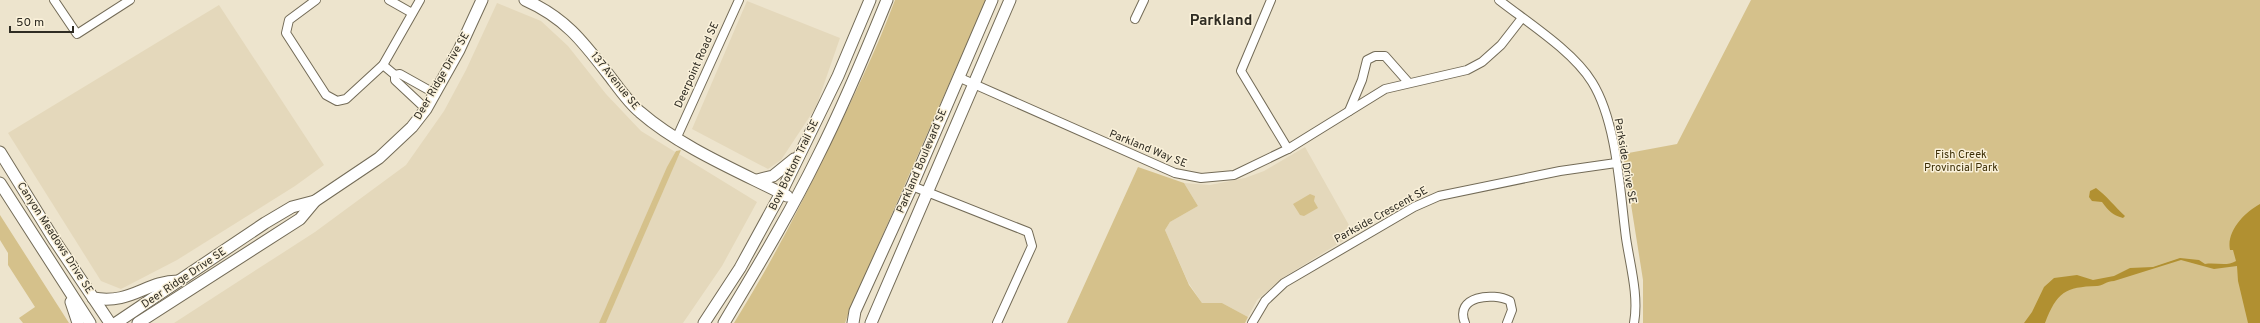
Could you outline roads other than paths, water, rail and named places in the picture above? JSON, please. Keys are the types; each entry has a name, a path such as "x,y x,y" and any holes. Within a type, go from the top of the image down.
{"street":[{"path":"54,0 77,34 130,0"},
{"path":"316,0 289,20 286,33 326,96 337,101 346,99 383,65 420,0"},
{"path":"389,0 412,13"},
{"name":"Deer Ridge Drive SE","path":"139,323 300,219 315,201 379,158 412,127 426,109 459,50 482,0"},
{"name":"137 Avenue SE","path":"525,0 543,8 567,25 639,111 676,139 795,200"},
{"name":"Deerpoint Road SE","path":"676,139 738,0"},
{"name":"Bow Bottom Trail SE","path":"704,323 740,268 781,193 838,76 870,0"},
{"name":"Bow Bottom Trail SE","path":"724,323 795,200 845,101 887,0"},
{"name":"Parkland Boulevard SE","path":"852,323 855,311 912,186 992,0"},
{"name":"Parkland Boulevard SE","path":"871,323 1010,0"},
{"path":"1135,19 1144,0"},
{"path":"1271,0 1241,71 1288,149"},
{"name":"Parkside Drive SE","path":"1499,0 1576,62 1592,82 1604,108 1616,163 1634,292 1634,323"},
{"name":"Parkland Way SE","path":"958,78 1160,168 1189,177 1201,178 1234,175 1288,149 1385,89 1408,82 1467,70 1482,62 1501,45 1522,18"},
{"path":"1349,111 1362,80 1367,60 1375,56 1384,56 1408,82"},
{"path":"383,65 395,74 400,74 434,93"},
{"path":"395,74 395,80 426,109"},
{"name":"Canyon Meadows Drive SE","path":"0,152 110,323"},
{"path":"757,180 773,176 782,170 799,154"},
{"name":"Parkside Crescent SE","path":"1252,323 1265,301 1284,282 1414,207 1439,196 1560,171 1616,163"},
{"name":"Canyon Meadows Drive SE","path":"0,184 90,323"},
{"path":"912,186 926,193 1028,232 1032,246 997,323"},
{"name":"Deer Ridge Drive SE","path":"116,323 278,215 292,207 315,201"},
{"path":"58,273 78,323"},
{"path":"93,298 110,301 132,296 166,281 179,281"},
{"path":"1465,323 1462,315 1464,307 1470,301 1491,296 1502,297 1510,301 1512,310 1507,323"}],"district":[{"name":"Parkland","path":"1221,21"}],"park label":[{"name":"Fish Creek Provincial Park","path":"1961,161"}]}
